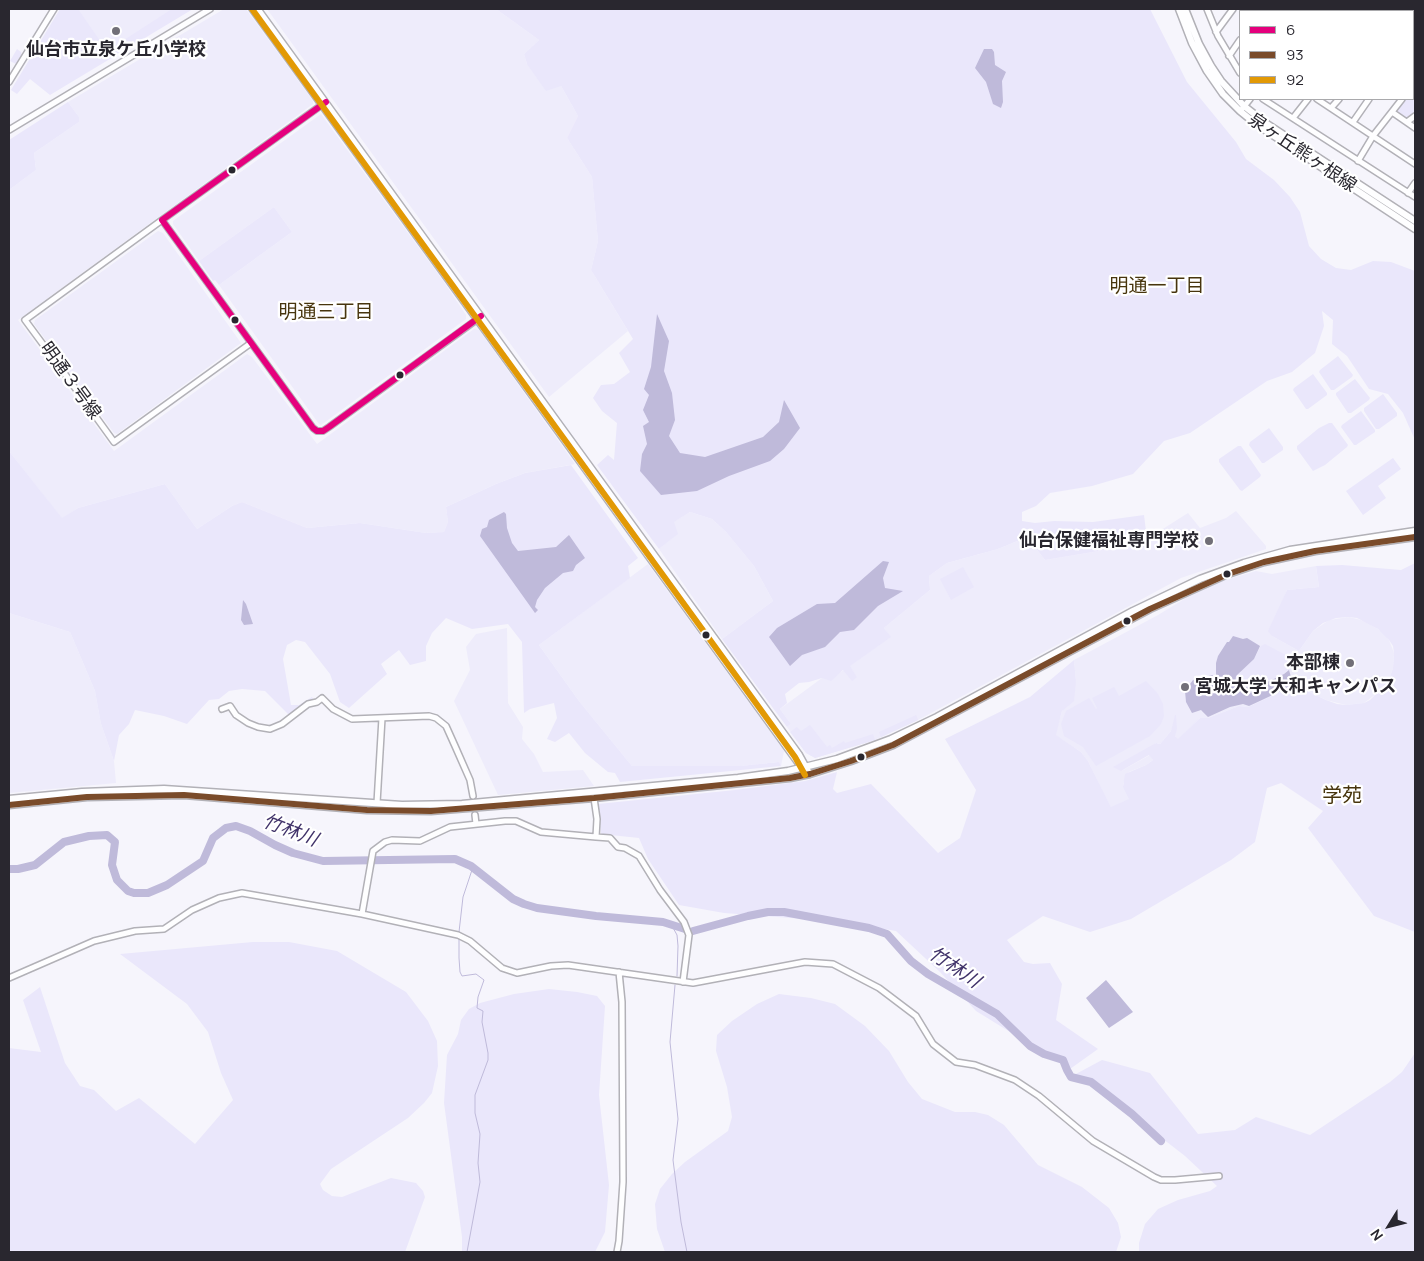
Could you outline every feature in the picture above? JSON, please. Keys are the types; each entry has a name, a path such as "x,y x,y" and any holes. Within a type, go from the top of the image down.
{"main road":[{"name":"泉ヶ丘熊ヶ根線","path":"1179,9 1196,50 1207,71 1223,94 1242,109 1415,221"},
{"name":"泉ヶ丘熊ヶ根線","path":"1185,9 1199,44 1211,66 1242,109 1256,124 1415,229"},
{"path":"9,799 82,792 164,789 402,805 462,804 806,771 891,739 937,717 1133,611 1200,579 1244,563 1290,550 1415,531"},
{"path":"9,805 87,797 184,795 367,810 431,812 763,781 873,754 1150,609 1214,579 1264,562 1315,551 1415,537"}],"street":[{"path":"9,82 54,9"},
{"path":"9,130 210,9"},
{"path":"252,9 324,103"},
{"path":"258,9 806,771"},
{"path":"1207,9 1216,32 1239,71"},
{"path":"1216,32 1233,9"},
{"path":"1229,56 1239,41"},
{"path":"1242,109 1249,100"},
{"path":"1264,100 1415,197"},
{"path":"1272,105 1276,100"},
{"path":"1293,118 1307,100"},
{"path":"1319,100 1415,164"},
{"path":"1331,108 1338,100"},
{"path":"1353,122 1368,100"},
{"path":"1358,160 1373,136 1401,100"},
{"path":"324,103 162,220 313,428 320,431 479,317"},
{"path":"1392,112 1415,128"},
{"path":"1406,122 1415,116"},
{"path":"1408,193 1415,183"},
{"name":"明通３号線","path":"162,220 26,320 64,374 114,442 251,342"},
{"path":"222,709 230,706 236,715 248,723 270,729 282,724 308,704 317,702 322,698 333,708 352,719 429,716 441,721 446,726 470,780 473,796"},
{"path":"377,803 382,718"},
{"path":"594,798 597,819 596,837"},
{"path":"475,815 476,824"},
{"path":"362,914 373,851 385,842 392,840 420,841 450,827 505,821 516,821 541,832 610,838 618,847 625,848 639,856 660,890 684,922 689,935 683,982"},
{"path":"9,978 94,941 135,931 164,928 192,910 220,898 242,893 362,914 458,935 470,941 502,968 521,974 563,965 693,983 805,962 834,964 880,988 916,1016 933,1044 956,1062 975,1065 1015,1080 1039,1096 1093,1141 1154,1177 1161,1180 1175,1180 1219,1176"},
{"path":"617,1252 620,1241 623,1182 622,1002 619,972"}],"shaded area":[{"path":"60,9 78,9 107,51 172,9 193,9 50,95 30,79 17,94 11,90"},
{"name":"仙台市立泉ケ丘小学校","path":"74,9 177,9 107,54"},
{"path":"224,9 246,9 313,101 313,104 18,320 114,451 247,354 252,357 317,444 474,329 479,330 575,464 525,473 446,507 448,522 444,532 426,533 360,523 307,528 242,502 232,506 197,529 165,484 78,508 62,519 9,451 9,190 36,170 34,153 79,122 79,117 68,102"},
{"path":"267,9 496,9 539,40 524,54 527,64 561,86 578,116 567,138 592,177 598,241 591,270 628,331 549,397"},
{"path":"496,9 1150,9 1187,82 1236,142 1246,159 1274,180 1290,197 1300,212 1309,246 1321,259 1336,268 1351,270 1373,261 1391,262 1415,271 1415,440 1403,413 1388,394 1369,389 1347,356 1332,344 1333,320 1322,311 1324,326 1315,353 1292,372 1267,381 1190,433 1164,441 1133,474 1092,486 1050,493 1036,506 1022,512 1022,521 1035,523 1054,521 1093,522 1144,515 1147,539 1111,549 1045,560 1027,537 998,549 947,563 929,576 930,590 884,628 891,637 850,666 857,677 852,681 843,670 831,681 822,678 799,683 785,694 787,703 780,709 791,724 787,727 722,639 773,601 754,566 726,532 712,519 690,512 674,522 678,534 659,549 597,465 608,455 614,460 617,423 602,411 593,398 601,385 614,384 630,372 619,353 633,339 591,270 598,241 592,177 567,138 578,116 561,86 546,91 527,64 524,54 539,40"},
{"path":"17,49 21,52 22,56 16,64 10,61"},
{"path":"984,49 992,49 995,65 1006,72 1002,81 1003,102 1001,108 993,104 986,82 975,68"},
{"path":"1414,88 1415,114 1407,120 1396,112 1403,100 1414,100"},
{"path":"68,102 79,117 79,122 34,153 36,170 9,190 9,140"},
{"path":"321,114 444,282 466,315 466,319 321,425 219,285 292,232 274,207 199,261 173,224 173,221"},
{"path":"274,207 292,232 219,285 215,280 213,281 199,261"},
{"path":"158,231 163,233 241,343 117,434 114,433 34,324 35,320"},
{"path":"657,314 669,341 664,371 672,393 675,420 669,436 680,453 705,457 763,437 779,422 784,400 800,428 784,449 770,461 729,476 697,491 661,495 640,471 642,454 647,444 643,426 649,422 643,410 649,395 644,389 651,367"},
{"path":"1338,356 1353,375 1334,390 1331,390 1319,372"},
{"path":"1313,374 1327,395 1306,409 1293,390"},
{"path":"1355,379 1370,398 1351,413 1348,413 1336,393"},
{"path":"1383,394 1397,413 1397,416 1379,429 1376,429 1364,408"},
{"path":"1361,411 1375,432 1354,445 1341,427"},
{"path":"1332,423 1348,445 1325,465 1313,471 1297,449 1297,446 1319,428"},
{"path":"1269,428 1283,447 1283,450 1262,463 1249,445 1250,442"},
{"path":"1238,446 1241,446 1261,475 1242,491 1219,462 1219,459"},
{"path":"9,451 62,518 78,508 165,484 197,529 232,506 242,502 307,528 360,523 426,533 444,532 448,522 446,507 525,473 571,465 638,558 628,566 630,578 539,645 579,701 632,766 740,766 779,762 781,766 620,782 615,773 608,772 585,753 569,733 555,742 547,739 557,718 554,703 530,709 524,713 522,642 508,624 472,629 446,618 432,633 426,646 426,661 410,665 399,650 381,664 387,674 349,708 340,702 330,674 305,642 296,640 287,645 283,659 291,705 299,705 312,697 313,699 289,715 265,691 242,689 229,691 219,699 209,700 187,724 164,716 135,710 129,724 119,735 114,761 101,724 95,691 70,632 9,613"},
{"path":"1393,458 1401,469 1378,486 1386,498 1363,515 1346,491"},
{"path":"1236,511 1266,546 1266,549 1181,578 918,720 875,740 815,758 806,753 787,727 791,724 780,709 822,678 836,675 844,670 857,677 849,666 890,637 884,628 930,590 929,576 947,563 998,549 1027,537 1045,560 1111,549 1147,539 1188,513 1200,528 1226,518"},
{"path":"504,512 512,543 518,551 556,547 569,535 585,558 576,565 573,571 563,573 545,588 537,600 535,607 538,610 535,613 480,536 482,529 487,527 489,520"},
{"path":"690,512 712,519 726,532 754,566 773,601 722,639 659,549 677,534 673,522"},
{"path":"883,561 889,562 883,578 885,588 903,591 878,606 854,630 840,632 825,647 802,655 790,666 769,637 777,628 817,604 835,603"},
{"path":"1415,563 1415,932 1374,916 1308,828 1323,811 1281,783 1267,788 1255,842 1231,860 1131,919 1090,932 1043,916 1007,940 1024,962 1033,964 1050,963 1062,984 1056,1020 1098,1049 1070,1069 976,1011 940,972 896,931 845,922 724,913 679,905 648,859 639,838 601,834 598,804 805,781 837,772 833,789 837,793 871,784 938,853 960,838 976,790 945,739 1030,697 1074,660 1076,681 1074,701 1062,711 1056,735 1081,752 1088,761 1111,807 1129,799 1123,787 1125,774 1153,760 1149,755 1121,771 1113,767 1156,743 1160,744 1171,731 1175,715 1177,729 1175,736 1178,739 1200,718 1208,718 1239,706 1248,707 1292,687 1297,686 1337,704 1364,703 1370,700 1390,677 1393,668 1393,646 1378,629 1357,618 1336,618 1323,623 1313,631 1299,651 1272,636 1268,631 1287,590 1319,587 1316,566 1342,565 1401,570"},
{"path":"648,564 784,751 781,766 779,762 741,766 632,766 579,701 539,645"},
{"name":"宮城大学 大和キャンパス","path":"1316,566 1319,587 1287,590 1272,636 1299,651 1313,631 1329,620 1349,617 1365,621 1384,633 1394,653 1390,677 1376,694 1364,703 1346,705 1326,700 1297,686 1248,707 1239,706 1208,718 1200,718 1178,740 1175,736 1175,719 1171,731 1160,744 1156,743 1121,771 1150,755 1153,760 1129,772 1123,784 1130,799 1111,808 1088,761 1081,752 1055,735 1062,711 1076,681 1074,660 1186,598 1222,581 1256,571 1272,574"},
{"path":"963,567 974,587 951,600 940,579"},
{"path":"243,600 253,624 244,625 241,620"},
{"path":"9,613 70,632 95,691 101,724 114,761 116,783 9,793"},
{"path":"507,628 508,703 523,727 522,739 534,754 543,772 583,770 594,786 498,795 454,701 470,670 466,647 476,634"},
{"path":"1233,636 1243,639 1247,638 1260,646 1254,659 1236,676 1235,685 1246,687 1261,685 1289,670 1293,684 1249,706 1243,704 1230,707 1208,717 1201,710 1192,713 1186,702 1185,691 1193,680 1212,675 1216,678 1218,656"},
{"path":"1265,644 1297,661 1297,666 1261,684 1246,687 1235,684 1236,676 1254,659 1261,646"},
{"path":"1146,681 1158,694 1163,704 1164,716 1161,724 1150,736 1096,766 1083,747 1064,736 1061,724 1066,711 1089,698 1096,709 1092,698 1114,687 1119,696"},
{"path":"916,715 918,720 881,737 879,732"},
{"path":"810,725 827,747 830,745 832,748 844,741 845,743 873,734 875,740 815,758 806,753 790,732 797,727 801,731"},
{"path":"253,942 289,942 337,951 406,992 428,1021 437,1041 438,1066 432,1093 408,1118 331,1169 320,1184 323,1190 332,1196 342,1197 391,1178 416,1183 423,1191 425,1197 405,1252 9,1252 9,1048 41,1052 23,1000 40,987 65,1063 80,1086 94,1090 116,1111 139,1098 195,1144 233,1100 221,1073 208,1032 187,1004 120,954"},
{"path":"1106,980 1133,1012 1109,1028 1086,998"},
{"path":"549,989 597,996 605,1006 599,1095 609,1185 605,1232 595,1252 462,1252 462,1237 444,1103 447,1055 458,1034 461,1020 469,1009 480,1003 514,994"},
{"path":"779,994 811,998 835,1004 865,1026 889,1051 908,1082 922,1099 955,1112 975,1112 988,1115 1004,1125 1038,1165 1082,1187 1109,1208 1118,1223 1121,1237 1116,1252 665,1252 657,1229 655,1204 660,1189 685,1162 728,1131 732,1117 727,1087 716,1051 717,1035 732,1021 757,1004"},
{"path":"1415,1053 1415,1252 1139,1252 1139,1243 1145,1224 1158,1209 1178,1200 1210,1191 1217,1186 1185,1156 1123,1108 1074,1075 1102,1060 1150,1073 1198,1134 1235,1130 1256,1117 1310,1135 1390,1082 1402,1072"}],"waterway":[{"name":"竹林川","path":"9,869 35,865 64,842 89,836 107,835 115,842 112,865 117,880 128,891 148,893 167,885 203,861 213,838 226,828 236,826 293,853 323,861 455,859 471,866 513,899 537,908 663,922 685,929"},
{"path":"459,932 463,897 473,867"},
{"name":"竹林川","path":"693,931 748,916 768,912 784,912 869,928 887,934 911,961 928,974 997,1014 1030,1046 1044,1054 1063,1060 1071,1077 1091,1082 1132,1114 1161,1141"},
{"path":"671,924 677,935 677,976"},
{"path":"459,939 460,972 462,976 476,974 484,980 478,997 477,1008 483,1011 482,1022 488,1053 488,1060 475,1095 475,1113 480,1134 478,1163 480,1182 467,1252"},
{"path":"675,985 670,1042 678,1119 673,1160 687,1252"}],"transit line":[{"name":"92","path":"252,9 795,757 805,775"},
{"name":"6","path":"326,102 162,220 317,431 323,431 329,427 481,316"},
{"name":"93","path":"9,805 87,797 184,795 367,810 431,811 594,798 790,778 810,774 851,761 893,745 1150,609 1228,574 1264,562 1315,551 1415,537"}],"place":[{"name":"仙台市立泉ケ丘小学校","path":"116,31"},
{"name":"仙台保健福祉専門学校","path":"1209,541"},
{"name":"本部棟","path":"1350,663"},
{"name":"宮城大学 大和キャンパス","path":"1185,687"}],"district":[{"name":"明通一丁目","path":"1157,287"},
{"name":"明通三丁目","path":"326,313"},
{"name":"学苑","path":"1342,796"}]}
